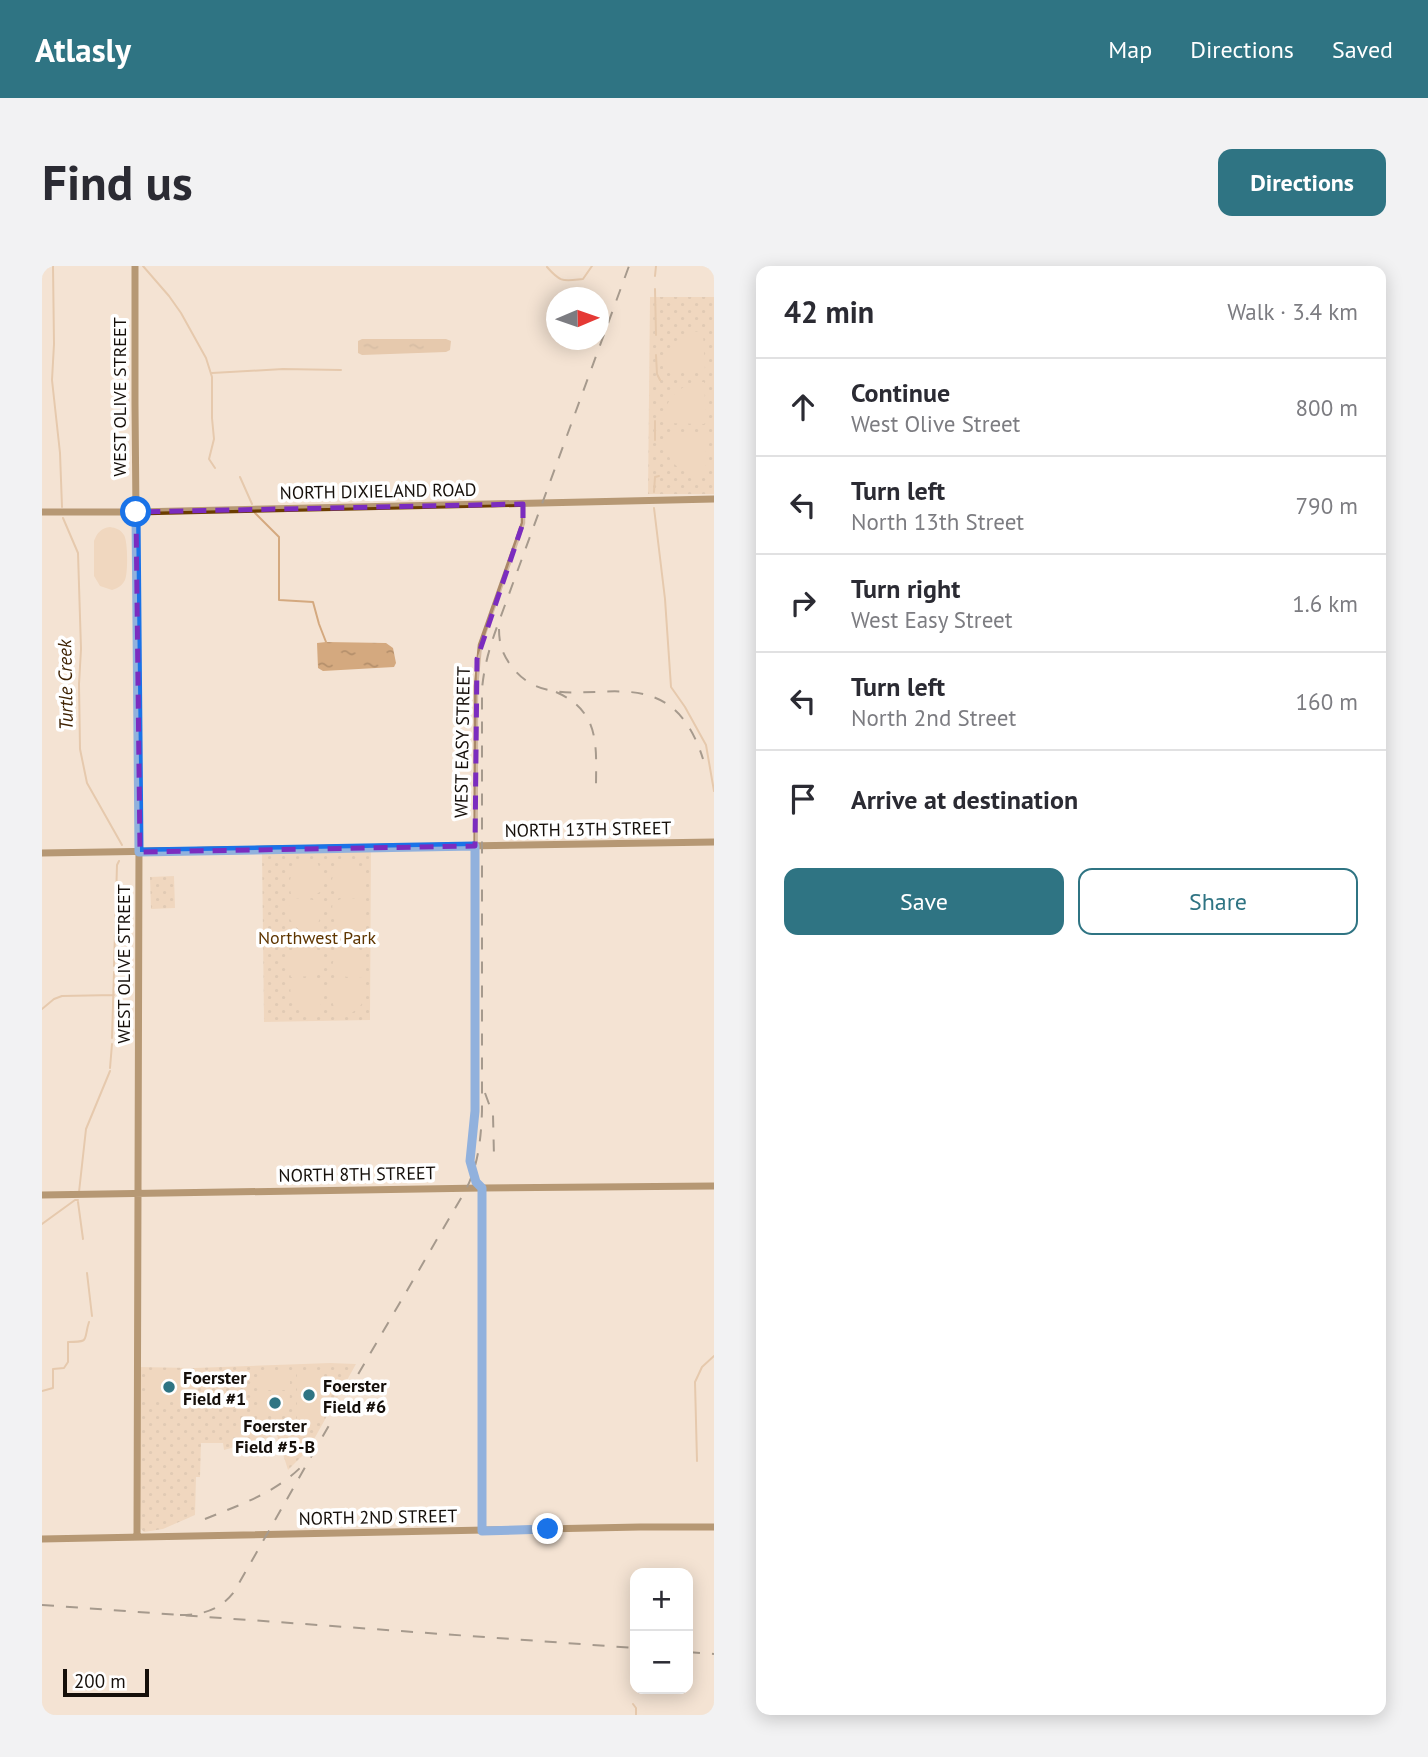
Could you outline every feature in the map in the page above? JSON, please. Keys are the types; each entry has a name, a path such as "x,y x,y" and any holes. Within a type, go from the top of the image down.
{"main road":[{"name":"WEST OLIVE STREET","path":"135,266 139,852 137,1536"},
{"name":"NORTH DIXIELAND ROAD","path":"42,512 714,499"},
{"name":"NORTH 13TH STREET","path":"42,853 714,842"},
{"name":"NORTH 8TH STREET","path":"42,1195 714,1186"},
{"name":"NORTH 2ND STREET","path":"42,1539 714,1527"}],"street":[{"name":"WEST EASY STREET","path":"482,1531 482,1188 476,1182 470,1161 475,1111 477,659 523,523 523,503"}],"highlighted area":[{"path":"523,504 523,523 477,659 475,846 140,852 136,512"}],"green space":[{"path":"650,297 714,297 714,494 648,494"},
{"path":"703,331 705,371 663,372 666,356 674,343 687,334"},
{"path":"697,382 704,382 706,422 663,423 672,396"},
{"path":"704,434 705,476 681,470 667,452 664,436"},
{"path":"110,527 118,529 124,535 127,558 125,580 112,590 100,586 94,576 94,541 100,531"},
{"name":"Northwest Park","path":"371,848 370,1020 264,1022 262,850"},
{"path":"311,860 317,861 324,882 323,890 315,895 291,894 293,872"},
{"path":"343,860 362,872 364,894 333,891 332,881 337,861"},
{"path":"174,876 175,908 151,909 150,877"},
{"path":"291,898 318,901 321,904 321,914 314,934 301,930 292,923 289,912"},
{"path":"364,898 366,912 363,923 354,930 340,934 333,914 333,902"},
{"path":"314,942 322,963 321,974 291,977 288,963 292,953 307,943"},
{"path":"340,942 354,946 362,953 366,964 364,978 337,975 334,972 333,962"},
{"path":"314,980 323,985 324,993 317,1015 310,1015 299,1010 292,1001 291,982"},
{"path":"341,980 364,982 365,995 356,1010 337,1015 330,989"},
{"path":"356,1364 308,1450 288,1470 277,1435 224,1450 223,1443 201,1443 200,1477 196,1477 195,1515 163,1529 144,1532 141,1529 138,1367 194,1368"},
{"path":"290,1371 290,1390 261,1390 261,1372"},
{"name":"Foerster Field #6","path":"321,1371 321,1419 297,1419 297,1372"},
{"name":"Foerster Field #1","path":"146,1373 192,1373 192,1400 146,1401"},
{"name":"Foerster Field #5-B","path":"261,1393 290,1394 289,1412 261,1412"}],"water":[{"path":"358,341 451,341 450,350 446,352 362,355 358,353"},
{"path":"317,643 386,643 393,648 396,663 394,667 323,671 318,668"}],"waterway":[{"name":"Turtle Creek","path":"53,266 52,380 60,453 62,507"},
{"path":"143,266 181,313 206,358 212,377 214,439 209,459 215,468"},
{"path":"547,267 559,278 571,280 583,279 592,266"},
{"path":"655,276 656,266"},
{"path":"655,289 656,335"},
{"path":"656,355 660,380"},
{"path":"212,373 283,369 341,370"},
{"path":"655,421 655,440"},
{"path":"654,492 655,477 659,476"},
{"path":"240,477 252,504"},
{"path":"654,508 665,599 671,687 706,745 714,791"},
{"path":"255,513 279,537 279,600 313,602 326,642"},
{"name":"Turtle Creek","path":"63,518 78,553 80,749 87,783 122,845"},
{"name":"Turtle Creek","path":"114,966 119,861"},
{"name":"Turtle Creek","path":"112,1038 114,972"},
{"path":"42,1009 62,996 114,995"},
{"name":"Turtle Creek","path":"110,1068 112,1044"},
{"name":"Turtle Creek","path":"79,1192 86,1129 110,1071"},
{"path":"42,1224 78,1200"},
{"name":"Turtle Creek","path":"78,1202 83,1239"},
{"name":"Turtle Creek","path":"87,1273 92,1316"},
{"name":"Turtle Creek","path":"42,1391 53,1388 53,1369 64,1368 68,1362 68,1342 85,1339 89,1322"},
{"path":"697,1461 695,1382 702,1367 714,1356"},
{"path":"633,1704 636,1715"}],"railway":[{"path":"180,1615 210,1610 223,1603 234,1592 473,1174 480,1143 482,1111 483,677 497,626 629,266"},
{"path":"499,629 501,645 507,659 513,668 534,685 558,692 639,693 664,702 686,723 703,759"},
{"path":"556,692 571,700 588,720 595,744 596,788"},
{"path":"485,1093 493,1115 494,1156"},
{"path":"205,1519 267,1492 300,1468"},
{"path":"42,1605 630,1648"},
{"path":"693,1652 714,1654"}],"place":[{"name":"Foerster Field #1","path":"169,1387"},
{"name":"Foerster Field #6","path":"309,1395"},
{"name":"Foerster Field #5-B","path":"275,1403"}],"route":[{"path":"136,512 139,852 475,846 475,1111 470,1161 476,1182 482,1188 482,1531 548,1529"}]}
